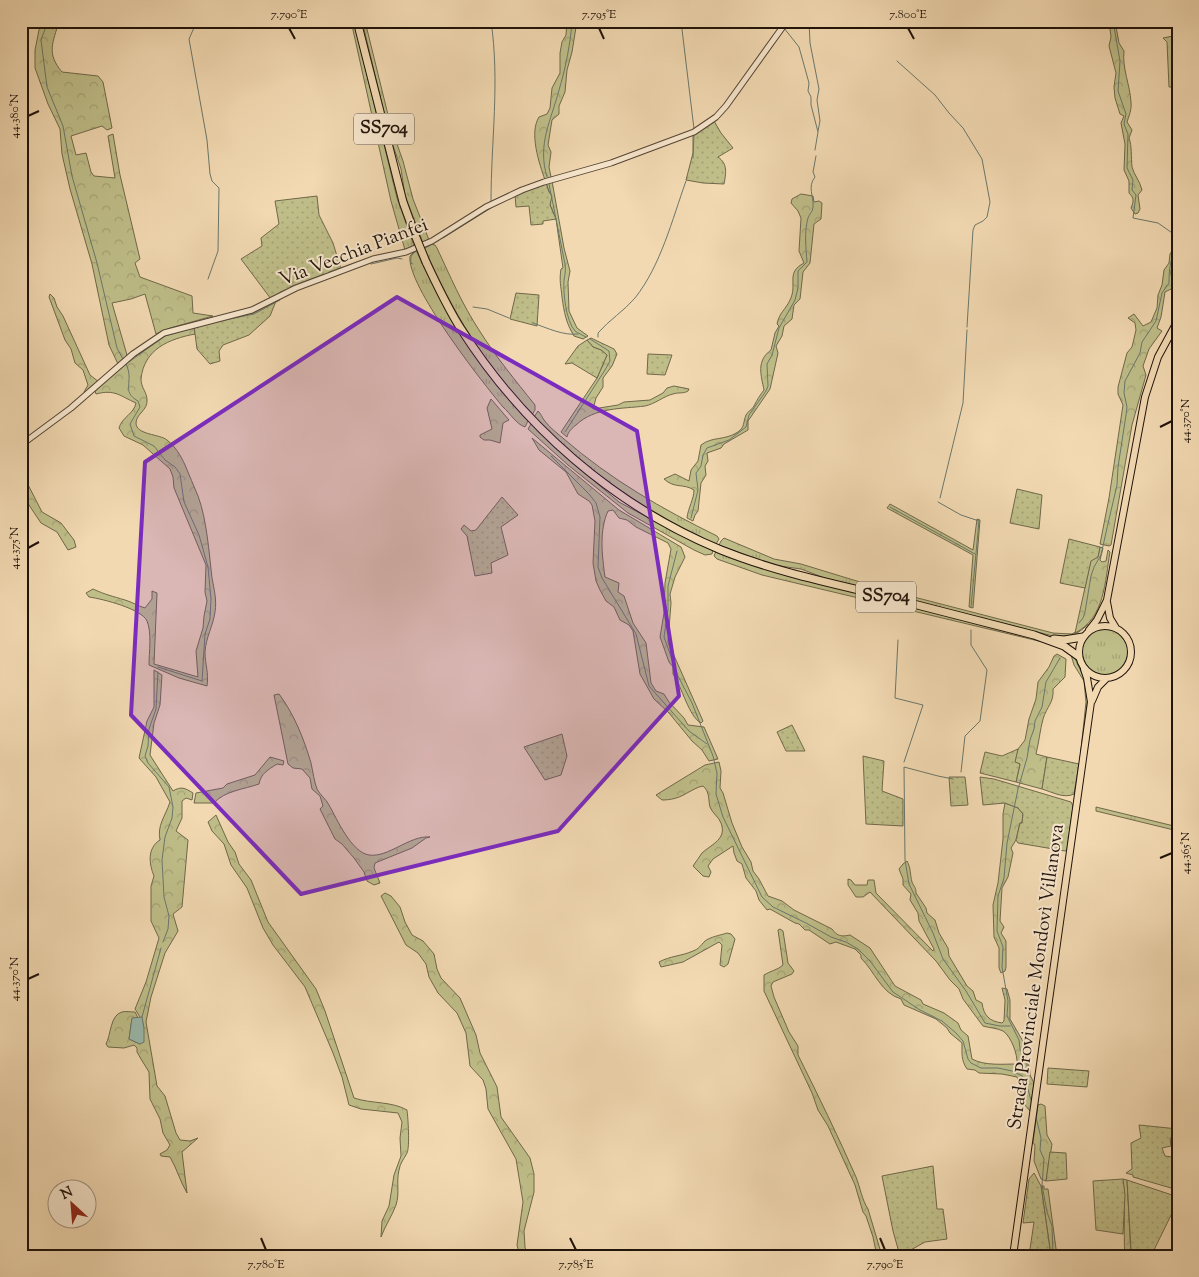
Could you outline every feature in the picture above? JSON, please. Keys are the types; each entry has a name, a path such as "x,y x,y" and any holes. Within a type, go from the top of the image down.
{"highway":[{"name":"SS704","path":"358,21 403,202 414,235 426,262 460,328 490,371 534,423 575,460 615,491 663,521 724,551 784,572 1049,639 1064,640 1083,636"},
{"name":"SS704","path":"1049,639 1064,646 1078,656"}],"main road":[{"path":"1106,600 1110,618 1116,628 1129,641 1130,657 1127,666 1120,673 1106,679 1096,677 1084,669 1078,656 1079,644 1101,613 1106,600 1145,397 1158,357 1178,320"},
{"path":"1089,630 1101,626 1116,628"},
{"name":"Strada Provinciale Mondovì Villanova","path":"1013,1256 1091,702 1088,678 1084,669"},
{"name":"Strada Provinciale Mondovì Villanova","path":"1091,702 1098,687 1106,679"}],"street":[{"name":"Via Vecchia Pianfei","path":"21,445 71,408 124,362 164,333 252,310 304,285 365,262 406,252 436,239 486,207 522,190 621,160 697,130 716,117 726,106 786,23"}],"highlighted area":[{"path":"397,297 637,431 679,696 558,831 301,894 131,715 145,462"}],"green space":[{"path":"43,21 59,21 52,53 62,72 98,76 103,82 112,128 107,130 102,126 71,136 76,155 86,153 91,172 94,176 115,178 108,136 113,134 120,175 140,259 135,263 140,277 192,296 193,313 213,316 170,328 156,334 145,294 112,303 127,355 118,364 109,345 92,264 70,189 62,154 60,129 48,104 35,68 35,50"},
{"path":"351,21 354,21 397,198 414,246 405,250 391,201"},
{"path":"362,21 365,21 391,127 403,161 413,199 429,240 423,243 405,195 401,169 390,137"},
{"path":"567,21 577,21 567,70 565,92 559,106 559,114 552,120 548,145 551,152 549,167 551,177 545,180 536,148 535,131 539,117 547,114 550,108 552,88 560,73 560,53 562,42 566,35"},
{"path":"1109,21 1115,21 1119,43 1124,51 1124,64 1131,107 1127,122 1132,130 1129,138 1132,167 1142,190 1138,195 1140,209 1135,214 1131,208 1133,200 1129,193 1129,181 1124,170 1125,144 1121,123 1124,116 1120,114 1115,98 1116,73 1109,46 1111,37"},
{"path":"1178,35 1178,83 1175,87 1169,87 1167,42 1163,38"},
{"path":"714,121 733,148 718,157 725,166 724,184 686,180 693,153 693,134"},
{"path":"552,181 570,271 568,282 569,311 577,328 588,336 583,339 574,336 567,322 564,308 560,280 561,269 563,268 556,219 550,205 550,194 546,183"},
{"path":"546,183 552,196 550,205 556,219 543,221 543,224 531,225 529,206 516,207 515,195"},
{"path":"801,194 813,196 814,202 819,201 822,203 821,219 814,224 810,263 803,272 800,299 794,305 792,319 784,326 782,336 776,346 778,353 770,389 748,421 748,430 724,444 721,448 707,453 706,475 701,483 698,511 693,521 687,518 694,490 672,484 664,479 675,474 689,481 691,470 698,461 701,445 710,440 728,437 738,432 743,426 746,415 764,390 761,364 766,354 771,350 775,333 779,326 777,324 778,320 792,294 793,275 798,267 804,263 799,251 801,218 791,203 792,199"},
{"path":"317,196 319,215 333,243 341,269 298,285 271,299 241,259 262,246 261,238 279,224 275,201"},
{"path":"1178,242 1171,271 1173,288 1165,292 1161,317 1157,328 1162,331 1149,349 1143,366 1146,375 1132,425 1111,545 1100,544 1123,405 1118,394 1118,387 1127,353 1132,347 1136,330 1135,323 1128,318 1134,314 1143,326 1151,322 1157,308 1164,270 1169,263 1170,254"},
{"path":"430,244 435,245 437,248 462,300 485,340 535,405 532,415 499,376 470,336 446,294 424,247"},
{"path":"416,250 439,297 465,340 494,381 528,421 525,427 516,421 493,395 463,356 432,310 412,270 410,256"},
{"path":"516,293 539,295 537,326 510,319"},
{"path":"50,294 63,316 90,375 99,382 86,392 84,392 88,385 83,370 75,363 71,349 65,340 49,297"},
{"path":"276,301 270,316 249,335 223,345 219,351 220,361 210,364 197,349 194,326 253,313"},
{"path":"194,326 195,334 176,339 159,347 147,360 141,379 147,403 136,423 140,430 164,438 175,448 185,465 204,515 216,603 205,652 208,677 207,686 179,678 149,665 149,631 144,617 138,612 121,605 89,597 86,593 93,589 145,608 152,599 152,591 157,593 154,664 198,677 196,651 203,628 207,601 205,592 206,565 174,488 170,469 143,445 124,436 119,428 136,403 117,394 108,392 96,394 95,391 133,357 164,335"},
{"path":"591,338 614,349 617,354 612,366 603,378 603,387 596,398 593,409 618,405 624,402 650,400 663,393 667,388 674,386 689,389 688,391 675,393 645,406 609,410 592,415 573,427 567,437 561,432 597,378 607,355 593,347 587,340"},
{"path":"587,340 593,347 607,355 597,378 572,363 565,364 578,346"},
{"path":"648,354 672,355 665,375 647,374"},
{"path":"491,399 509,420 503,423 500,443 484,440 480,437 480,435 492,429 487,408"},
{"path":"538,411 546,423 582,454 618,480 657,504 717,536 719,539 716,544 666,519 597,473 554,437 534,417"},
{"path":"531,424 559,451 619,502 713,550 712,554 705,555 694,550 628,513 568,465 528,429"},
{"path":"532,438 619,510 681,547 685,557 675,577 670,594 668,642 703,721 701,723 689,708 673,674 673,667 669,662 660,637 664,613 665,583 671,549 668,543 636,527 627,520 619,518 613,510 608,511 602,535 605,577 619,583 618,592 624,596 633,623 646,643 651,683 656,691 664,694 688,725 704,727 718,759 709,761 702,750 654,699 640,674 633,631 629,625 620,620 614,607 606,601 596,581 593,563 595,521 592,505 578,494 566,472 539,450"},
{"path":"21,471 42,512 61,523 74,540 76,547 68,550 57,532 41,523 21,490"},
{"path":"1017,489 1042,495 1039,529 1010,523"},
{"path":"502,497 518,515 501,527 508,555 491,563 492,573 475,576 467,536 461,529 464,525 471,531 476,530"},
{"path":"890,504 973,550 977,519 980,520 973,608 969,607 973,555 887,508"},
{"path":"724,538 774,559 801,564 883,589 1053,633 1072,634 1088,624 1072,635 1053,636 825,578 801,569 773,565 719,545"},
{"path":"1069,539 1100,547 1098,557 1091,561 1085,588 1060,583"},
{"path":"1100,547 1103,548 1100,560 1102,562 1106,561 1108,550 1110,552 1102,598 1092,618 1075,633 1091,560 1098,557"},
{"path":"716,551 782,574 1055,644 1064,649 1047,643 762,575 717,559 714,556"},
{"path":"1105,629 1118,633 1124,639 1128,652 1124,665 1118,671 1105,675 1092,671 1086,665 1082,652 1086,639 1092,633"},
{"path":"1064,649 1073,654 1083,676 1088,696 1080,759 1086,702 1084,681 1074,665 1071,655"},
{"path":"1057,654 1066,659 1065,677 1053,689 1052,698 1041,727 1036,754 1047,757 1042,789 1016,782 1020,764 1014,762 1018,749 1025,740 1029,719 1036,699 1038,682"},
{"path":"154,670 162,675 160,705 154,723 150,755 173,791 183,788 193,793 192,800 186,798 182,801 182,818 176,831 188,840 182,907 173,914 178,931 165,953 151,997 146,1022 157,1086 165,1096 176,1133 180,1140 190,1141 198,1138 182,1152 187,1193 170,1157 161,1156 160,1154 167,1150 170,1145 163,1133 160,1119 150,1099 149,1072 137,1052 137,1048 134,1045 124,1048 108,1047 106,1044 115,1017 122,1012 135,1012 138,1018 132,1019 129,1039 140,1044 143,1025 135,1009 146,982 159,938 151,921 151,886 154,876 150,856 153,847 160,840 161,825 170,802 156,777 139,758 147,721 154,707"},
{"path":"279,694 294,718 302,736 317,789 356,848 362,853 376,855 415,839 430,837 412,848 375,863 374,868 380,883 374,885 367,881 364,872 354,858 335,839 320,809 323,806 320,796 312,789 310,778 302,769 293,768 288,764 274,695"},
{"path":"792,725 805,751 786,751 777,732"},
{"path":"562,734 567,756 561,775 545,780 524,747"},
{"path":"1018,749 1015,762 1020,764 1016,782 980,773 985,752 1002,756"},
{"path":"863,756 884,761 882,791 903,799 903,826 866,824"},
{"path":"270,757 284,761 283,765 277,764 268,770 261,777 259,784 229,793 214,803 194,803 196,793 223,788 227,784 255,775"},
{"path":"1047,757 1079,764 1074,794 1066,796 1042,789"},
{"path":"719,762 721,771 720,788 732,823 742,847 751,862 753,871 768,896 782,901 794,910 832,929 838,935 850,935 870,948 895,986 921,1000 923,1004 944,1013 958,1023 961,1030 968,1036 972,1059 988,1064 1017,1064 1013,1046 1006,1033 983,1026 963,999 959,989 936,961 870,892 863,897 856,897 848,885 848,879 855,885 867,885 868,880 874,880 876,893 933,951 934,949 919,921 918,913 910,900 911,894 903,885 899,869 907,861 916,893 926,908 927,913 935,920 939,933 948,948 949,956 967,986 973,991 976,1000 982,1003 986,1015 994,1021 1002,1023 1004,1021 1005,1000 1002,988 1007,989 1010,1000 1010,1019 1024,1043 1023,1049 1034,1083 1030,1111 1022,1099 1017,1077 979,1073 975,1070 967,1069 963,1060 962,1043 936,1019 904,1005 901,999 888,992 855,949 836,942 830,944 809,930 805,930 799,924 770,909 767,910 746,878 742,864 737,861 733,846 713,859 708,866 711,872 709,877 703,876 693,866 702,853 718,841 722,833 721,823 710,807 707,791 701,786 678,797 665,800 656,795 705,765"},
{"path":"949,777 965,777 968,805 951,806"},
{"path":"980,777 994,779 1071,802 1073,806 1067,850 1018,843 1016,840 1023,814 1018,808 1005,803 983,805"},
{"path":"1005,803 1018,808 1023,814 1016,840 1011,848 1013,853 1008,877 1002,888 1000,921 1004,927 1001,933 1006,941 1006,967 1005,971 1001,973 999,968 999,948 994,937 993,905 998,883"},
{"path":"1096,807 1178,827 1178,831 1096,811"},
{"path":"216,815 239,864 251,880 268,922 316,989 354,1098 394,1105 407,1110 408,1150 401,1163 396,1205 381,1237 382,1221 389,1206 394,1175 401,1156 400,1138 402,1122 398,1113 361,1109 349,1105 342,1077 305,987 273,945 263,928 247,888 231,865 224,844 212,831 208,822"},
{"path":"385,893 391,896 400,907 412,935 423,941 434,954 441,978 460,998 476,1035 480,1053 497,1087 501,1117 530,1158 534,1174 534,1192 524,1231 527,1256 520,1256 517,1245 523,1202 516,1159 488,1109 483,1080 470,1066 466,1033 457,1013 438,993 429,977 426,964 418,953 406,945 381,896"},
{"path":"778,930 783,931 788,963 794,971 792,974 773,982 771,986 774,997 789,1032 798,1046 798,1055 856,1177 882,1256 877,1256 873,1237 855,1185 828,1126 818,1110 812,1093 764,991 764,975 783,965"},
{"path":"727,933 731,934 735,939 728,964 724,967 720,965 722,945 719,942 683,962 661,967 659,962 695,950 705,941"},
{"path":"1048,1068 1089,1071 1087,1087 1047,1084"},
{"path":"1038,1105 1045,1106 1047,1135 1052,1144 1046,1181 1041,1179 1034,1161 1035,1146 1033,1142"},
{"path":"1139,1125 1178,1129 1178,1138 1170,1138 1171,1146 1162,1148 1165,1156 1178,1158 1178,1190 1133,1177 1133,1175 1126,1173 1132,1169 1131,1143 1141,1138"},
{"path":"1050,1152 1066,1153 1067,1179 1046,1181"},
{"path":"933,1166 937,1209 943,1209 947,1239 925,1242 900,1256 882,1176"},
{"path":"1034,1173 1041,1186 1051,1256 1029,1256 1034,1222 1023,1223 1029,1179"},
{"path":"1123,1179 1127,1180 1131,1256 1125,1256"},
{"path":"1123,1179 1125,1195 1123,1234 1096,1230 1093,1181"},
{"path":"1127,1180 1178,1197 1153,1252 1131,1250"},
{"path":"1041,1186 1044,1186 1044,1189 1048,1189 1057,1256 1051,1256"}],"shaded area":[{"path":"142,1017 144,1042 140,1044 129,1039 132,1018"}],"waterway":[{"path":"48,21 41,40 47,87 63,126 72,176 97,263 117,348 124,361"},
{"path":"197,21 189,39 207,140 210,174 212,181 219,188 218,251 208,279"},
{"path":"491,21 494,44 495,89 491,202"},
{"path":"547,177 544,165 544,143 565,65 572,21"},
{"path":"681,21 694,129"},
{"path":"777,21 781,26"},
{"path":"809,21 810,43 819,89 817,100 820,121 818,131"},
{"path":"1113,21 1120,61 1118,91 1126,114 1124,124 1128,134 1127,168 1133,180 1132,190 1136,195 1133,218 1158,223 1178,237"},
{"path":"784,28 799,47 809,83 808,91 818,132 815,150"},
{"path":"897,61 935,95 963,128 982,159 990,202 987,217 975,225 973,230 967,327"},
{"path":"693,158 694,134"},
{"path":"691,518 698,490 696,473 701,466 703,455 707,448 729,440 746,427 749,415 768,386 767,364 772,355 779,328 795,300 798,288 798,271 807,262 806,229 808,218 813,209 811,184 815,177 813,172 816,156"},
{"path":"598,337 598,333 602,328 635,298 652,271 665,242 686,181"},
{"path":"549,184 565,264 564,292 567,314 575,331 586,337"},
{"path":"443,238 491,208"},
{"path":"425,248 431,245"},
{"path":"1079,623 1085,612 1091,576 1101,555 1117,485 1127,407 1124,393 1125,381 1140,353 1142,342 1156,321 1162,293 1169,283 1172,259 1178,246"},
{"path":"413,264 411,263 411,257 419,250"},
{"path":"371,264 397,258 402,259"},
{"path":"329,272 360,261"},
{"path":"290,287 324,274"},
{"path":"279,293 285,290"},
{"path":"220,321 254,314 280,300"},
{"path":"473,307 487,309 509,318"},
{"path":"533,323 561,333 578,334"},
{"path":"126,364 165,336 192,328"},
{"path":"940,498 963,403 967,330"},
{"path":"565,432 610,361 609,351 590,339"},
{"path":"126,364 130,394 138,401 140,407 130,424 134,436 154,446 180,474 184,502 199,535 208,567 211,599 210,619 205,634 202,681 158,667"},
{"path":"551,456 596,503 600,517 598,567 602,578 636,634 649,686 689,731 707,744"},
{"path":"938,502 961,515 979,521 971,607"},
{"path":"890,507 975,554"},
{"path":"677,551 668,586 668,610 664,637 678,676 692,703 713,756 717,773 716,794 723,817 762,897 773,907 858,949 870,961 893,992 920,1010 942,1021 956,1033 963,1041 971,1063 981,1068 998,1068 1012,1071 1022,1076 1026,1082 1032,1104"},
{"path":"961,772 965,736 980,721 987,670 971,645 971,630"},
{"path":"898,640 895,698 923,705 904,762"},
{"path":"1026,1081 1028,1074 1027,1065 1020,1049 1019,1040 1007,1016 1008,1001 1002,967 1003,947 997,931 998,896 1004,878 1007,843 1030,740 1035,721 1042,707 1046,682 1060,658"},
{"path":"158,672 156,709 149,729 148,746 145,756 148,763 169,787 173,807 172,818 165,837 162,860 164,897 169,916 168,929 163,942"},
{"path":"953,779 904,767 905,860 909,884 933,933 943,959 966,991 985,1023 1010,1026"},
{"path":"142,1017 161,948"},
{"path":"1036,1117 1041,1138 1040,1150 1044,1159 1042,1185 1047,1212 1052,1226 1053,1256"}]}
